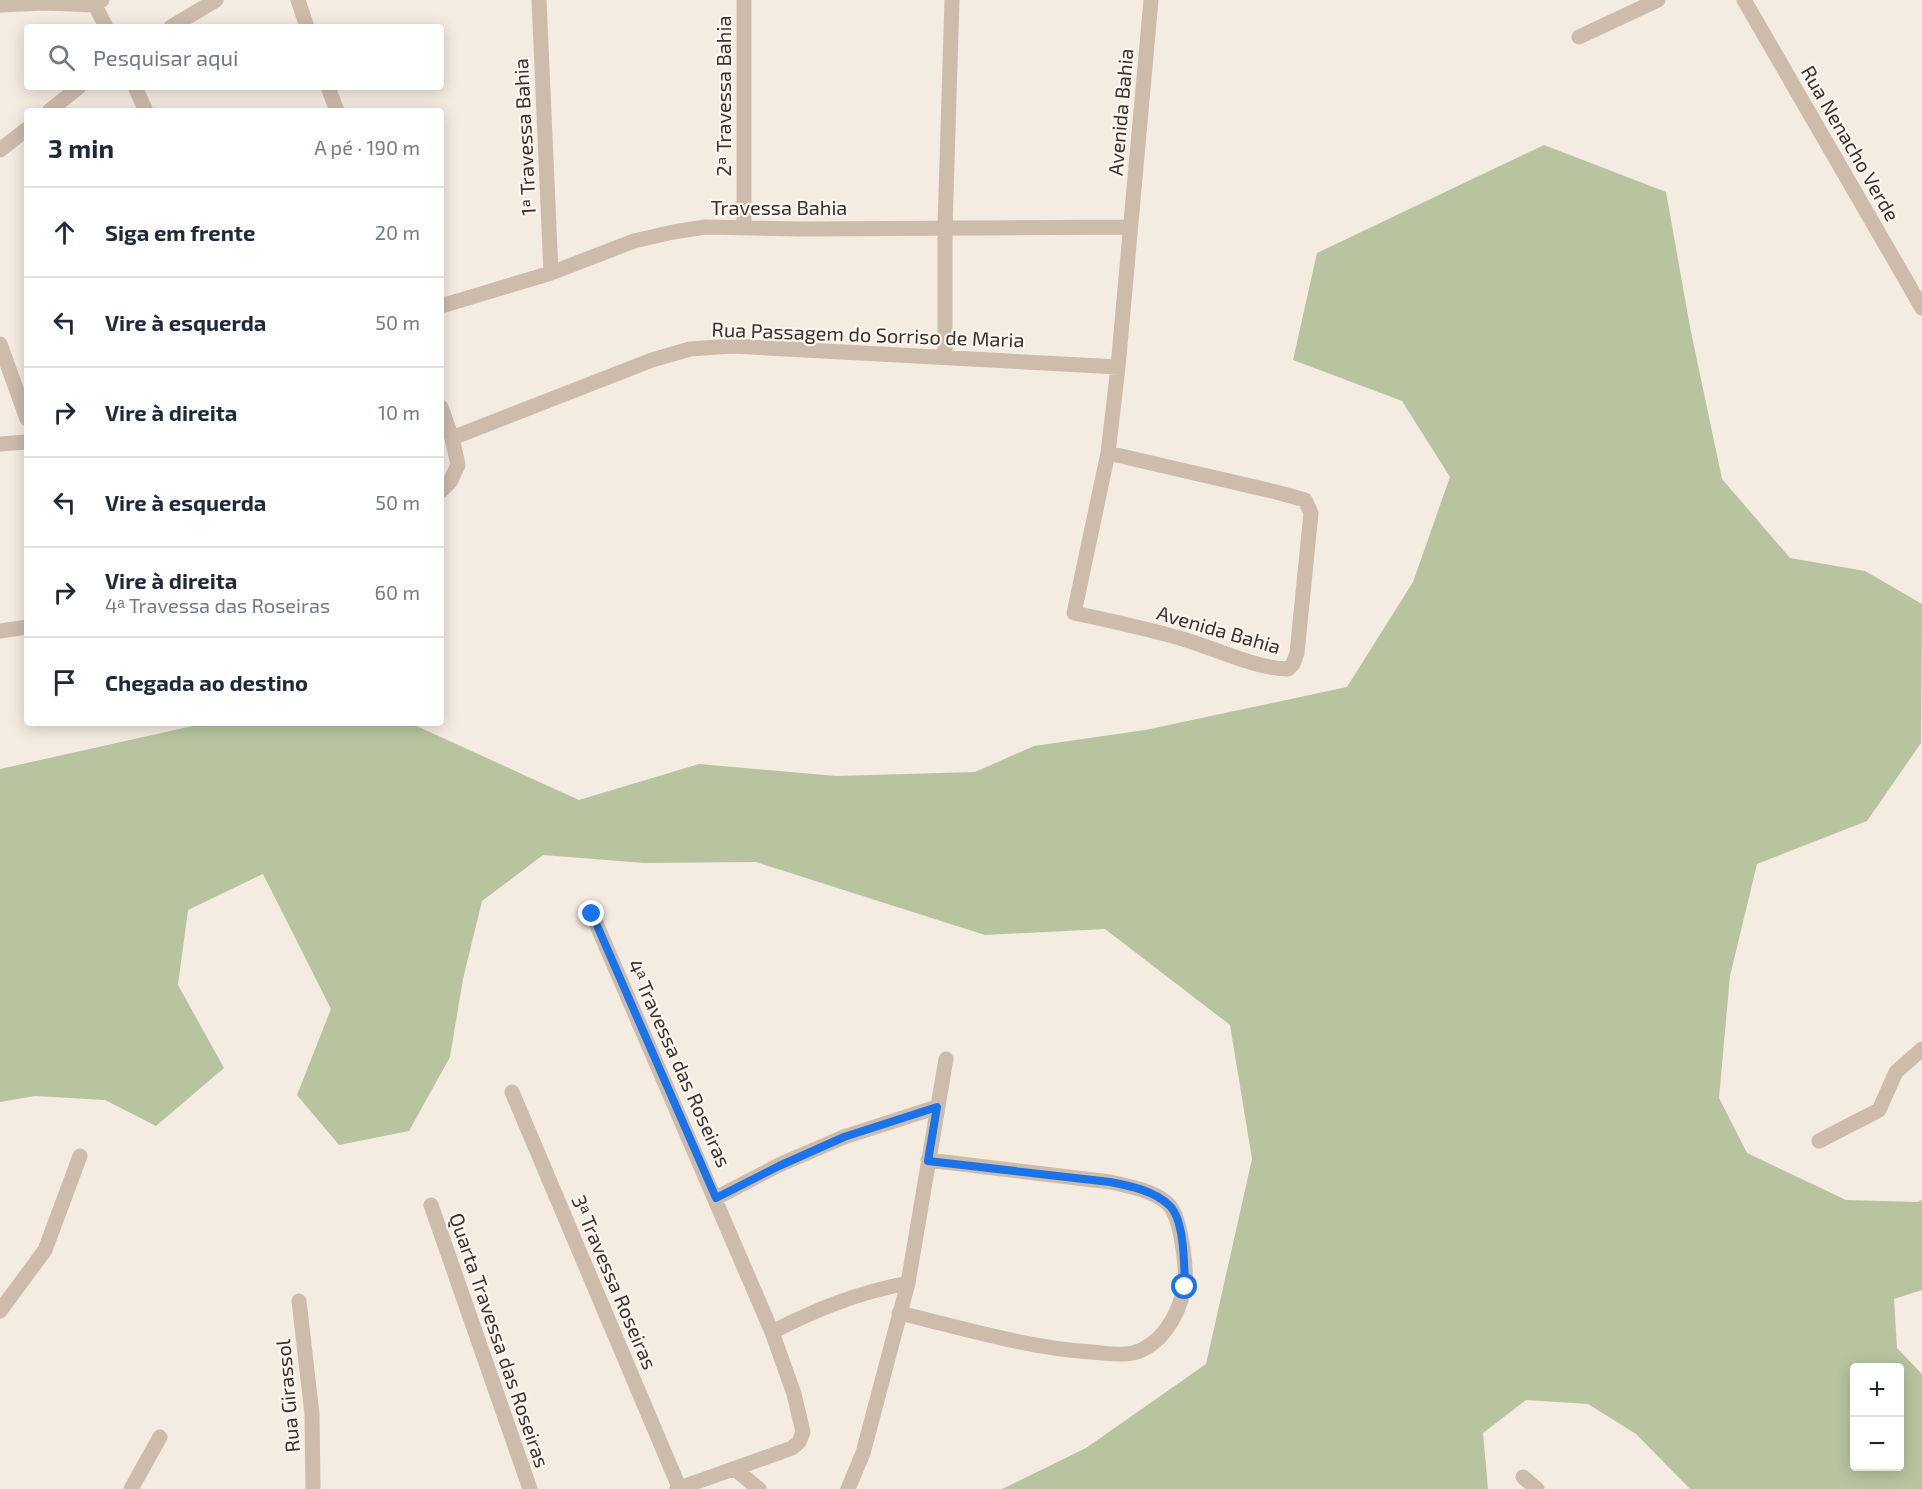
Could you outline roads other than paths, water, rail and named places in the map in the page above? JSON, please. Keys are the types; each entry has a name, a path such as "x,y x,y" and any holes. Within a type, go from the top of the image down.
{"street":[{"path":"176,24 216,0"},
{"path":"298,0 307,24"},
{"name":"1ª Travessa Bahia","path":"539,0 550,273"},
{"name":"2ª Travessa Bahia","path":"744,0 744,228"},
{"path":"945,357 945,227 952,0"},
{"name":"Avenida Bahia","path":"1108,453 1305,500 1311,513 1297,653 1293,664 1288,669 1278,669 1183,639 1074,613 1108,453 1118,367 1151,0"},
{"path":"1579,37 1658,0"},
{"name":"Rua Nenacho Verde","path":"1744,0 1922,308"},
{"path":"0,5 98,3 105,24"},
{"path":"53,108 75,90"},
{"path":"136,90 145,108"},
{"path":"329,90 336,108"},
{"path":"0,150 24,131"},
{"name":"Travessa Bahia","path":"444,305 550,273 634,241 705,227 1130,227"},
{"path":"0,344 24,411"},
{"name":"Rua Passagem do Sorriso de Maria","path":"452,438 652,360 690,349 732,346 1118,367"},
{"path":"444,415 458,465 450,482 444,488"},
{"path":"0,444 24,442"},
{"path":"0,631 24,627"},
{"name":"4ᵃ Travessa das Roseiras","path":"592,914 716,1198 772,1332 794,1395 803,1432 799,1442 792,1448 735,1469"},
{"path":"1819,1141 1879,1110 1896,1072 1922,1049"},
{"path":"848,1489 863,1453 908,1283 946,1059"},
{"name":"3ᵃ Travessa Roseiras","path":"513,1092 678,1488"},
{"path":"716,1198 844,1137 937,1107"},
{"path":"0,1311 45,1250 80,1156"},
{"path":"899,1313 1019,1342 1108,1354 1132,1353 1153,1344 1172,1323 1185,1287 1182,1235 1171,1207 1154,1195 1134,1187 1110,1182 928,1161"},
{"name":"Quarta Travessa das Roseiras","path":"431,1205 530,1489"},
{"path":"772,1332 813,1311 848,1297 908,1283"},
{"name":"Rua Girassol","path":"299,1301 312,1414 313,1489"},
{"path":"131,1489 160,1437"},
{"path":"678,1488 735,1469 759,1489"},
{"path":"1523,1477 1537,1489"}]}
